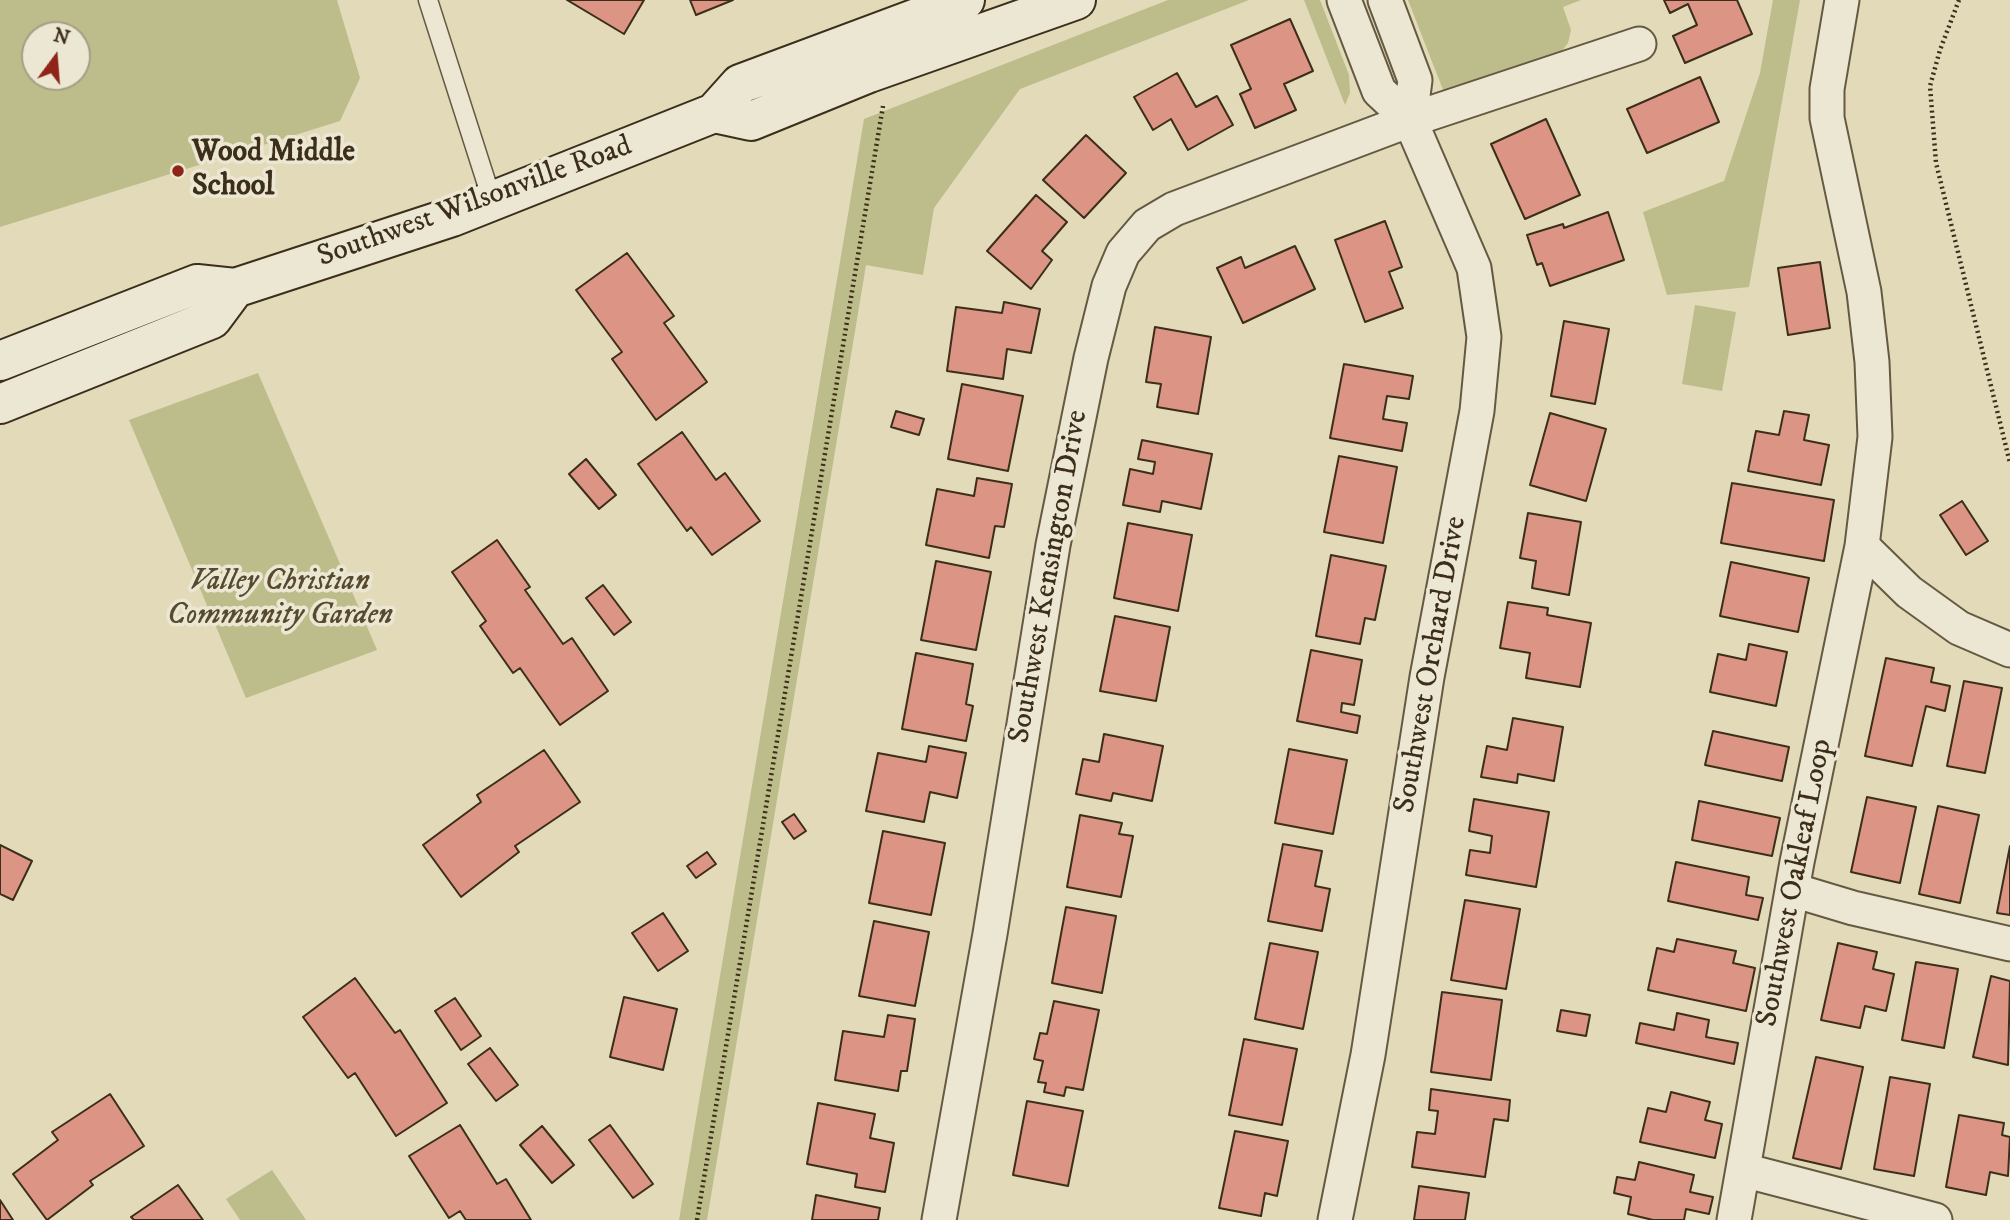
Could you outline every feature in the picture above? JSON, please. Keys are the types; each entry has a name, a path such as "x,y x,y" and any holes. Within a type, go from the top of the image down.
{"main road":[{"name":"Southwest Wilsonville Road","path":"0,361 197,284 235,288 340,255 492,200 714,113 740,84 965,0"},
{"path":"714,113 751,121 869,73 1076,0"},
{"path":"0,404 212,319 235,288"}],"street":[{"name":"Southwest Orchard Drive","path":"1335,1220 1367,1055 1427,677 1477,411 1484,337 1474,268 1410,120 1379,91 1344,0"},
{"path":"1385,0 1415,80 1410,120"},
{"name":"Southwest Oakleaf Loop","path":"1734,1220 1793,890 1862,546 1875,437 1872,362 1864,292 1827,118 1827,89 1842,0"},
{"name":"Southwest Kensington Drive","path":"939,1220 990,934 1053,545 1109,286 1123,253 1147,225 1174,209 1410,120 1639,44"},
{"path":"1862,546 1909,592 1959,628 2010,650"},
{"path":"1793,890 1853,908 2010,944"},
{"path":"1743,1170 1935,1220"}],"lane":[{"path":"428,0 492,200"}],"path":[{"path":"1959,0 1930,86 1936,163 2010,463"},
{"path":"697,1220 884,101"}],"green space":[{"path":"0,0 337,0 360,78 340,121 0,227"},
{"path":"1168,0 1249,0 1020,89 934,208 923,275 866,265 707,1220 679,1220 864,119"},
{"path":"1304,0 1320,0 1349,75 1350,93 1345,105"},
{"path":"1408,0 1581,0 1563,7 1571,30 1568,43 1557,57 1447,100"},
{"path":"1773,0 1800,0 1749,287 1667,295 1643,212 1724,181 1760,73"},
{"path":"1695,305 1736,312 1722,391 1682,384"},
{"name":"Valley Christian Community Garden","path":"258,373 377,650 246,698 129,420"},
{"path":"272,1170 306,1220 240,1220 226,1199"}],"building":[{"path":"567,0 644,0 624,34"},
{"path":"690,0 733,0 696,15"},
{"path":"1664,0 1737,0 1752,34 1685,63 1673,36 1697,25 1688,4 1670,13"},
{"path":"1290,19 1313,71 1284,84 1296,110 1255,128 1240,94 1251,89 1231,45"},
{"path":"1177,73 1196,107 1217,96 1233,125 1188,150 1171,119 1153,130 1134,97"},
{"path":"1700,77 1719,122 1647,153 1627,109"},
{"path":"1546,119 1580,195 1525,219 1491,144"},
{"path":"1086,135 1126,173 1084,218 1043,180"},
{"path":"1036,195 1067,222 1042,251 1052,260 1031,289 987,251"},
{"path":"1608,212 1624,260 1550,286 1542,263 1537,265 1527,235 1563,224 1564,228"},
{"path":"1385,221 1402,267 1389,272 1403,308 1365,322 1335,240"},
{"path":"1295,246 1315,289 1243,323 1217,268 1241,257 1245,268"},
{"path":"627,253 674,316 664,323 707,382 656,420 612,359 622,352 576,290"},
{"path":"1820,262 1830,328 1788,335 1778,268"},
{"path":"1004,302 1040,309 1031,353 1007,349 1003,379 947,371 956,307 1002,313"},
{"path":"1564,321 1609,329 1595,404 1551,396"},
{"path":"1155,327 1211,337 1198,414 1157,407 1161,384 1146,382"},
{"path":"1344,364 1413,376 1409,399 1387,396 1383,419 1407,423 1402,451 1330,438"},
{"path":"962,384 1023,396 1008,471 948,459"},
{"path":"896,411 924,419 919,435 891,427"},
{"path":"1784,411 1809,415 1804,440 1829,445 1821,485 1748,471 1756,431 1779,435"},
{"path":"1550,413 1606,429 1586,501 1530,485"},
{"path":"682,432 716,480 725,473 760,521 712,555 691,527 687,531 638,464"},
{"path":"1142,440 1212,454 1201,509 1162,501 1160,512 1123,505 1130,469 1153,474 1155,462 1138,459"},
{"path":"1339,456 1397,467 1383,543 1324,532"},
{"path":"586,459 616,495 599,509 569,474"},
{"path":"977,478 1012,484 1004,527 995,526 989,558 926,545 937,489 974,496"},
{"path":"1732,483 1834,500 1824,561 1721,543"},
{"path":"1962,501 1988,541 1966,555 1940,515"},
{"path":"1528,513 1581,522 1569,595 1532,588 1536,561 1520,558"},
{"path":"1128,523 1192,535 1178,611 1114,598"},
{"path":"497,540 530,587 525,590 563,644 572,638 608,691 560,725 520,668 513,673 480,626 486,621 452,572"},
{"path":"1331,555 1386,566 1375,620 1365,618 1360,644 1316,636"},
{"path":"936,561 991,572 976,650 921,640"},
{"path":"1731,562 1809,578 1798,632 1720,616"},
{"path":"603,585 631,622 614,635 586,598"},
{"path":"1508,602 1548,608 1547,615 1591,623 1580,687 1526,678 1530,653 1500,648"},
{"path":"1115,616 1170,627 1156,701 1100,691"},
{"path":"1749,644 1787,652 1776,706 1710,692 1718,654 1746,660"},
{"path":"1311,650 1362,660 1354,705 1342,703 1341,712 1360,716 1357,733 1297,721"},
{"path":"916,653 973,664 966,704 973,706 966,741 902,729"},
{"path":"1886,658 1934,668 1931,682 1950,686 1945,711 1926,706 1912,766 1865,756"},
{"path":"1964,681 2002,688 1985,773 1947,766"},
{"path":"1513,718 1563,727 1554,781 1518,774 1517,783 1481,777 1487,746 1507,750"},
{"path":"1713,731 1789,747 1782,781 1705,765"},
{"path":"1104,734 1163,746 1152,801 1113,793 1111,801 1076,794 1083,759 1099,762"},
{"path":"929,746 966,753 957,798 930,792 924,822 866,811 878,753 926,762"},
{"path":"1289,749 1347,760 1333,834 1275,823"},
{"path":"544,750 580,802 515,846 519,852 461,897 423,845 481,802 477,795"},
{"path":"1867,797 1916,807 1900,883 1851,872"},
{"path":"1474,799 1549,812 1536,887 1466,875 1470,850 1490,853 1492,836 1469,831"},
{"path":"1699,801 1780,818 1772,856 1692,840"},
{"path":"1938,806 1979,815 1960,903 1919,894"},
{"path":"794,814 806,831 794,839 782,822"},
{"path":"1080,815 1122,823 1119,834 1133,836 1121,897 1067,887"},
{"path":"883,831 945,843 931,915 869,903"},
{"path":"1283,844 1322,851 1315,886 1330,889 1322,931 1268,921"},
{"path":"0,845 32,861 13,900 0,894"},
{"path":"2010,846 2010,915 1997,913"},
{"path":"707,852 716,864 696,878 687,866"},
{"path":"1676,862 1749,877 1746,895 1763,898 1758,920 1668,901"},
{"path":"1465,900 1520,909 1506,989 1451,980"},
{"path":"1066,907 1116,916 1102,993 1052,983"},
{"path":"663,913 688,951 658,971 632,933"},
{"path":"874,921 929,932 915,1006 859,996"},
{"path":"1677,939 1736,951 1733,963 1755,968 1746,1011 1648,990 1657,948 1674,952"},
{"path":"1270,943 1318,952 1303,1029 1255,1019"},
{"path":"1838,943 1877,952 1873,969 1894,974 1886,1011 1865,1006 1860,1028 1821,1020"},
{"path":"1916,962 1958,969 1944,1048 1902,1040"},
{"path":"1991,976 2010,981 2008,1065 1973,1057"},
{"path":"355,978 395,1033 400,1030 447,1103 396,1136 355,1073 348,1078 303,1017"},
{"path":"1442,992 1502,1000 1491,1080 1431,1072"},
{"path":"624,997 677,1009 663,1070 610,1057"},
{"path":"455,998 481,1036 461,1050 435,1011"},
{"path":"1054,1001 1099,1010 1083,1090 1066,1087 1064,1096 1044,1092 1046,1083 1038,1082 1043,1061 1034,1059 1040,1033 1047,1034"},
{"path":"1561,1010 1590,1015 1586,1036 1557,1031"},
{"path":"1677,1013 1709,1020 1706,1037 1738,1043 1734,1064 1636,1043 1640,1023 1674,1030"},
{"path":"888,1015 915,1019 907,1071 901,1071 898,1091 835,1080 843,1031 884,1037"},
{"path":"1244,1039 1297,1049 1282,1125 1229,1115"},
{"path":"490,1048 518,1085 496,1101 468,1064"},
{"path":"1816,1057 1863,1067 1841,1169 1793,1158"},
{"path":"1890,1077 1930,1084 1914,1176 1874,1169"},
{"path":"1431,1089 1510,1100 1508,1121 1494,1119 1485,1177 1412,1167 1417,1132 1435,1134 1438,1111 1429,1110"},
{"path":"1671,1092 1710,1102 1705,1120 1722,1124 1715,1158 1640,1142 1648,1108 1666,1112"},
{"path":"110,1094 144,1146 90,1181 93,1185 47,1220 13,1174 58,1140 52,1132"},
{"path":"1027,1101 1083,1111 1068,1186 1013,1175"},
{"path":"818,1103 875,1114 870,1138 894,1143 885,1192 855,1187 857,1174 807,1164"},
{"path":"1959,1115 2004,1123 2002,1135 2010,1137 2008,1176 1990,1172 1986,1195 1946,1187"},
{"path":"460,1125 497,1184 506,1179 531,1220 466,1220 460,1211 449,1218 409,1156"},
{"path":"610,1125 653,1184 633,1198 589,1140"},
{"path":"542,1126 574,1165 552,1183 520,1145"},
{"path":"1235,1131 1288,1141 1277,1196 1265,1193 1261,1216 1219,1208"},
{"path":"1639,1162 1694,1175 1690,1192 1713,1197 1709,1214 1686,1209 1684,1220 1653,1220 1628,1214 1631,1197 1614,1193 1617,1177 1635,1180"},
{"path":"178,1185 203,1220 134,1220 131,1217"},
{"path":"1419,1186 1469,1193 1465,1220 1414,1220"},
{"path":"816,1195 880,1208 878,1220 812,1220"},
{"path":"0,1200 13,1220 0,1220"}],"place":[{"name":"Wood Middle School","path":"178,171"}]}
